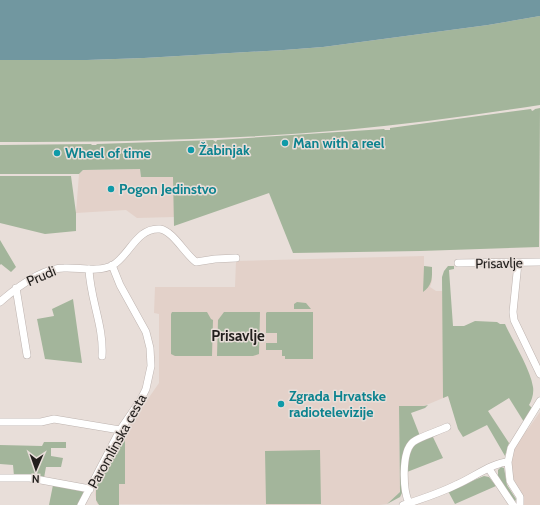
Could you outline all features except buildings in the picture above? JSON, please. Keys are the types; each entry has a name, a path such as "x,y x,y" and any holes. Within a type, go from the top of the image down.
{"street":[{"path":"112,265 122,258 136,240 148,232 159,229 168,232 196,262 236,258"},
{"name":"Prisavlje","path":"458,263 540,262"},
{"path":"518,263 513,312 514,320 540,374"},
{"name":"Prudi","path":"0,302 16,288 42,274 65,268 101,269 112,265"},
{"name":"Paromlinska cesta","path":"81,505 120,430 140,401 146,389 149,378 151,358 146,332 120,285 112,265"},
{"path":"89,269 90,286 102,338 102,356"},
{"path":"16,288 27,355"},
{"path":"520,505 520,497 510,481 508,462 511,448 540,402"},
{"path":"0,422 41,422 54,419 120,430"},
{"path":"447,427 414,442 409,446 406,455 405,469 405,504 445,490 499,463 508,462"},
{"path":"489,469 513,505"},
{"path":"0,478 30,478 90,489"}],"shaded area":[{"path":"140,169 141,177 174,177 174,217 137,218 126,210 76,213 79,174 83,170"},
{"path":"424,256 424,266 432,267 432,281 430,287 436,291 442,291 442,287 448,396 424,406 399,406 400,492 387,504 97,504 95,494 96,487 117,445 159,383 159,314 154,313 155,287 235,287 236,261"},
{"path":"540,412 540,505 523,505 512,475 512,456 514,449 525,431"}],"green space":[{"path":"540,16 540,105 418,122 345,130 259,136 86,142 0,142 0,60 87,60 144,58 323,47 488,25"},
{"path":"540,108 539,247 293,253 269,193 174,226 173,177 141,177 140,169 83,170 79,174 0,174 0,145 96,145 213,140 216,142 217,140 384,129 390,130 390,128 531,109 532,111"},
{"path":"0,176 71,176 76,213 76,231 45,234 0,223"},
{"path":"0,240 16,267 11,272 1,264 0,265"},
{"path":"424,266 432,267 432,274 429,287 423,292"},
{"path":"448,266 454,266 454,269 449,270 453,326 464,326 475,321 505,324 525,363 531,380 533,392 529,405 532,408 524,422 509,398 488,411 509,443 505,456 487,425 463,437 458,429 448,396 443,398 442,277"},
{"path":"73,299 82,363 45,359 37,319 54,316 52,309"},
{"path":"297,302 306,303 311,309 294,309 294,304"},
{"path":"172,312 207,312 213,320 212,356 175,356 171,354"},
{"path":"224,312 260,312 259,354 253,356 217,356 218,320"},
{"path":"267,312 313,312 313,359 285,359 285,356 282,356 282,350 266,350 266,343 277,343 277,333 266,333"},
{"path":"428,405 425,408 411,413 420,436 406,445 403,466 402,493 400,497 387,504 400,492 399,406"},
{"path":"125,432 125,484 119,484 119,505 99,505 96,500 96,487"},
{"path":"432,435 443,458 407,472 408,458 414,445"},
{"path":"44,442 66,442 66,448 51,448 51,456 63,458 61,467 46,467 44,478 14,476 13,465 0,464 0,445 42,446"},
{"path":"320,450 321,504 266,504 265,451"},
{"path":"501,467 504,468 507,485 516,499 515,502 498,477 498,470"},
{"path":"484,476 489,477 496,486 455,504 448,491"},
{"path":"53,485 85,492 78,505 49,505"}],"water":[{"path":"0,0 540,0 540,16 488,25 323,47 144,58 87,60 0,60"}],"place":[{"name":"Man with a reel","path":"285,143"},
{"name":"Žabinjak","path":"191,150"},
{"name":"Wheel of time","path":"57,153"},
{"name":"Pogon Jedinstvo","path":"111,189"},
{"name":"Zgrada Hrvatske radiotelevizije","path":"281,404"}],"district":[{"name":"Prisavlje","path":"238,336"}]}
